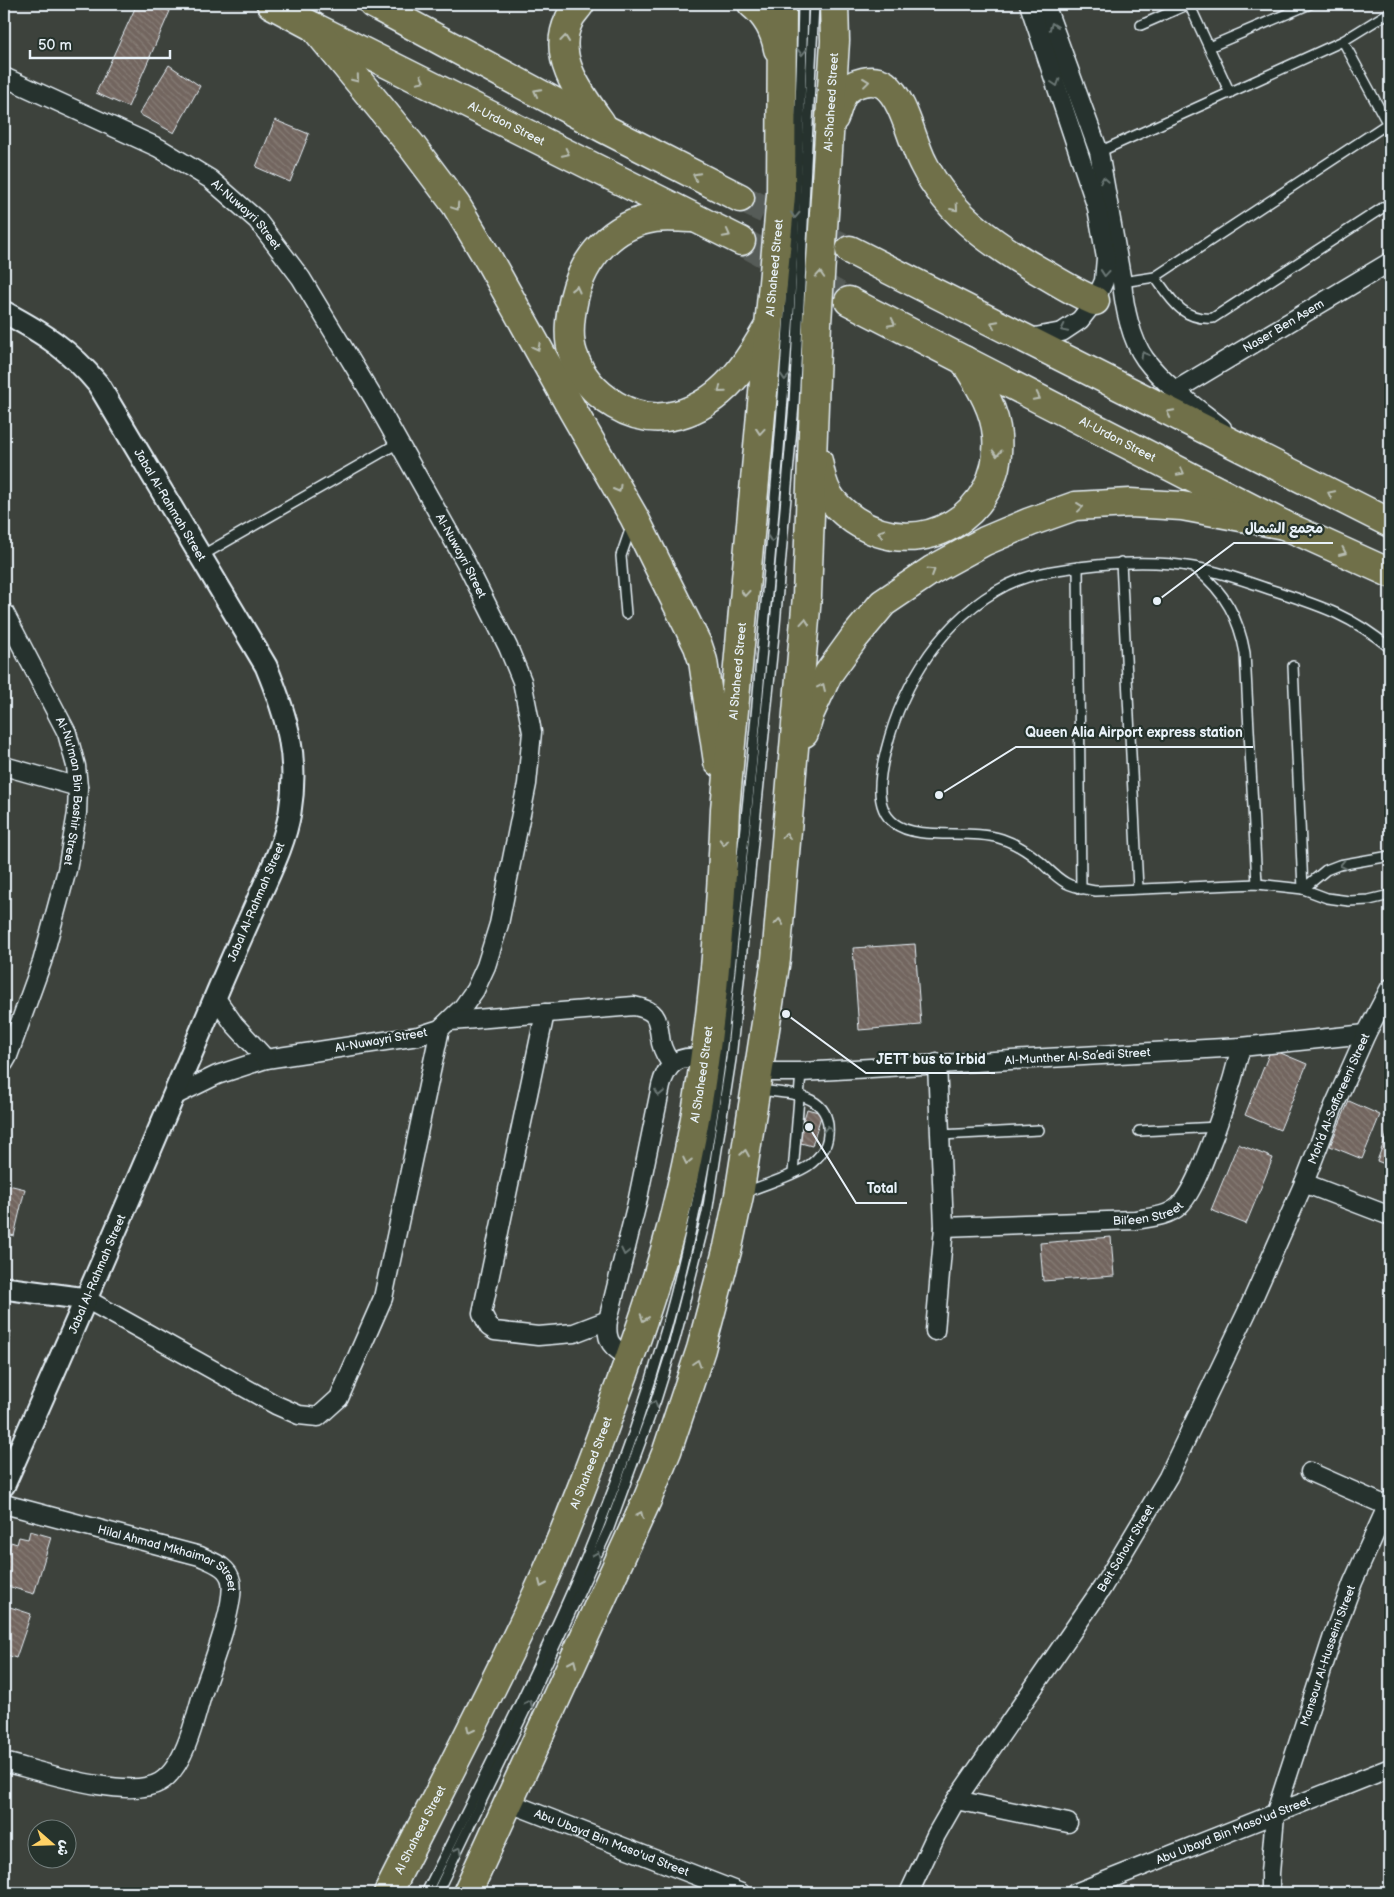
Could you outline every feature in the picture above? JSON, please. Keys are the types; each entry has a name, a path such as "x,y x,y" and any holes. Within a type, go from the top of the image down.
{"highway":[{"name":"Al-Urdon Street","path":"271,4 742,242"},
{"path":"373,4 740,198"},
{"path":"580,4 569,19 563,39 564,59 581,96 605,128"},
{"path":"752,4 758,8 769,24 776,40 782,80"},
{"path":"698,219 656,218 641,221 614,235 592,256 577,284 569,330 573,354 586,380 603,398 634,415 661,418 684,413 710,398 734,379 750,357 770,323 782,195 782,4"},
{"name":"Al-Shaheed Street","path":"814,399 835,41 834,4"},
{"path":"314,27 411,145 456,205 634,517 694,637 703,661 725,809"},
{"path":"830,132 844,94 857,83 875,81 886,86 898,102 924,165 951,204 967,221 1012,256 1094,301"},
{"path":"850,250 1253,455 1390,522"},
{"name":"Al-Urdon Street","path":"849,301 1284,525 1390,573"},
{"name":"Al Shaheed Street","path":"388,1893 541,1585 580,1493 652,1293 675,1211 690,1144 704,1059 722,898 725,809 770,323"},
{"path":"814,399 814,446 827,493 840,510 860,524 882,534 905,538 928,536 966,516 977,504 990,484 997,460 997,435 994,421 984,395 964,360"},
{"path":"467,1893 510,1803 643,1509 667,1450 715,1298 739,1195 776,959 807,596 814,399"},
{"path":"789,800 798,753 810,714 828,674 883,603 955,558 1003,533 1075,506 1130,503 1182,506 1284,525"}],"street":[{"path":"835,41 842,4"},
{"path":"1024,339 1062,332 1080,320 1094,301 1104,281 1106,258 1097,208 1030,4"},
{"path":"1045,4 1100,152 1124,303 1134,335 1144,358 1165,382 1253,455"},
{"name":"Al-Nuwayri Street","path":"4,77 159,148 210,179 257,220 300,278 398,443 465,561 508,646 522,681 532,732 527,784 499,924 486,966 475,990 463,1008 445,1025 418,1036 266,1059 217,1075 174,1096"},
{"name":"Naser Ben Asem","path":"1176,390 1390,262"},
{"path":"1094,301 1124,303"},
{"name":"Jabal Al-Rahmah Street","path":"4,312 41,332 61,346 83,365 98,384 266,666 285,716 292,745 293,771 290,813 281,848 4,1485"},
{"name":"Al-Nu'man Bin Bashir Street","path":"4,612 67,733 76,766 78,787 77,813 64,880 42,962 4,1063"},
{"path":"4,766 78,787"},
{"name":"Moh’d Al-Saffareeni Street","path":"1304,1183 1334,1106 1366,1034 1390,989"},
{"path":"215,997 234,1024 266,1059"},
{"path":"4,1288 86,1299 276,1405 299,1415 318,1417 339,1398 382,1298 445,1025 545,1013 634,1006 644,1008 654,1014 659,1023 662,1045 672,1064"},
{"path":"545,1013 482,1312 484,1320 495,1331 538,1336 574,1333 608,1320"},
{"name":"Al-Munther Al-Sa’edi Street","path":"756,1081 801,1072 1241,1046 1366,1034"},
{"name":"Bil’een Street","path":"944,1227 1135,1220 1161,1216 1178,1207 1196,1179 1218,1127 1241,1046"},
{"path":"630,1358 615,1350 609,1341 607,1331 608,1320 637,1203 661,1086 664,1074 672,1064 681,1058 693,1056 704,1059"},
{"path":"935,1331 944,1227 937,1063"},
{"path":"1304,1183 1390,1216"},
{"name":"Beit Sahour Street","path":"908,1893 936,1835 956,1800 1102,1588 1168,1477 1247,1312 1304,1183"},
{"path":"1310,1472 1389,1503"},
{"name":"Mansour Al-Husseini Street","path":"1270,1893 1274,1815 1333,1636 1353,1582 1389,1503"},
{"name":"Hilal Ahmad Mkhaimar Street","path":"4,1504 200,1556 224,1568 231,1580 231,1593 226,1619 186,1745 175,1767 160,1782 141,1789 122,1789 102,1786 4,1762"},
{"name":"Abu Ubayd Bin Maso'ud Street","path":"1076,1893 1390,1768"},
{"path":"956,1800 1068,1823"},
{"name":"Abu Ubayd Bin Maso'ud Street","path":"510,1803 741,1893"}],"lane":[{"path":"426,1893 550,1639 602,1517 630,1444 667,1324 682,1267 704,1163 723,1041 751,773 776,495 794,236 803,4"},
{"path":"437,1893 582,1591 612,1519 652,1410 675,1339 707,1213 731,1060 776,616 794,404 814,4"},
{"path":"1141,25 1189,4 1230,93"},
{"path":"1209,47 1310,4"},
{"path":"1100,152 1343,41 1390,12"},
{"path":"1122,282 1155,277 1389,125 1343,41"},
{"path":"1155,277 1178,308 1191,316 1202,319 1213,318 1390,203"},
{"path":"201,556 398,443"},
{"path":"626,614 621,556 634,517"},
{"path":"1121,562 1138,888"},
{"path":"1390,648 1372,632 1338,613 1234,577 1193,567 1158,562 1121,562 1042,573 1009,584 978,602 952,626 928,654 908,688 892,725 882,764 880,802 885,815 895,824 907,830 982,834 1002,839 1033,856 1066,883 1081,889 1096,891 1257,884 1303,889 1327,898 1349,902 1390,895"},
{"path":"1078,567 1081,889"},
{"path":"1193,567 1210,580 1223,595 1234,613 1241,632 1245,653 1257,884"},
{"path":"1293,666 1303,889"},
{"path":"1303,889 1326,870 1339,865 1390,856"},
{"path":"793,1173 801,1072"},
{"path":"739,1195 807,1166 820,1156 827,1141 829,1125 824,1109 814,1100 756,1081"},
{"path":"1139,1131 1218,1127"},
{"path":"940,1135 1039,1130"}],"building":[{"path":"4,4 10,4 4,16"},
{"path":"137,4 153,4 170,11 128,107 96,93"},
{"path":"169,65 200,86 174,133 139,114"},
{"path":"275,120 309,134 290,182 256,167"},
{"path":"915,944 921,1025 859,1030 853,948"},
{"path":"1271,1049 1307,1064 1280,1130 1245,1115"},
{"path":"1349,1101 1380,1115 1362,1159 1330,1146"},
{"path":"807,1109 822,1113 812,1146 797,1142"},
{"path":"1390,1126 1390,1166 1377,1161"},
{"path":"1238,1144 1273,1158 1246,1224 1211,1210"},
{"path":"4,1184 25,1189 14,1236 4,1233"},
{"path":"1111,1237 1114,1276 1043,1281 1040,1243"},
{"path":"4,1329 11,1331 4,1363"},
{"path":"30,1531 51,1537 34,1594 4,1585 4,1567 11,1542 17,1544 19,1537 28,1539"},
{"path":"4,1605 31,1614 16,1658 4,1654"}],"tunnel":[{"path":"740,198 850,250"},
{"path":"741,241 849,301"}],"place":[{"name":"مجمع الشمال","path":"1157,601"},
{"name":"Queen Alia Airport express station","path":"939,795"},
{"name":"JETT bus to Irbid","path":"786,1014"},
{"name":"Total","path":"809,1127"}]}
